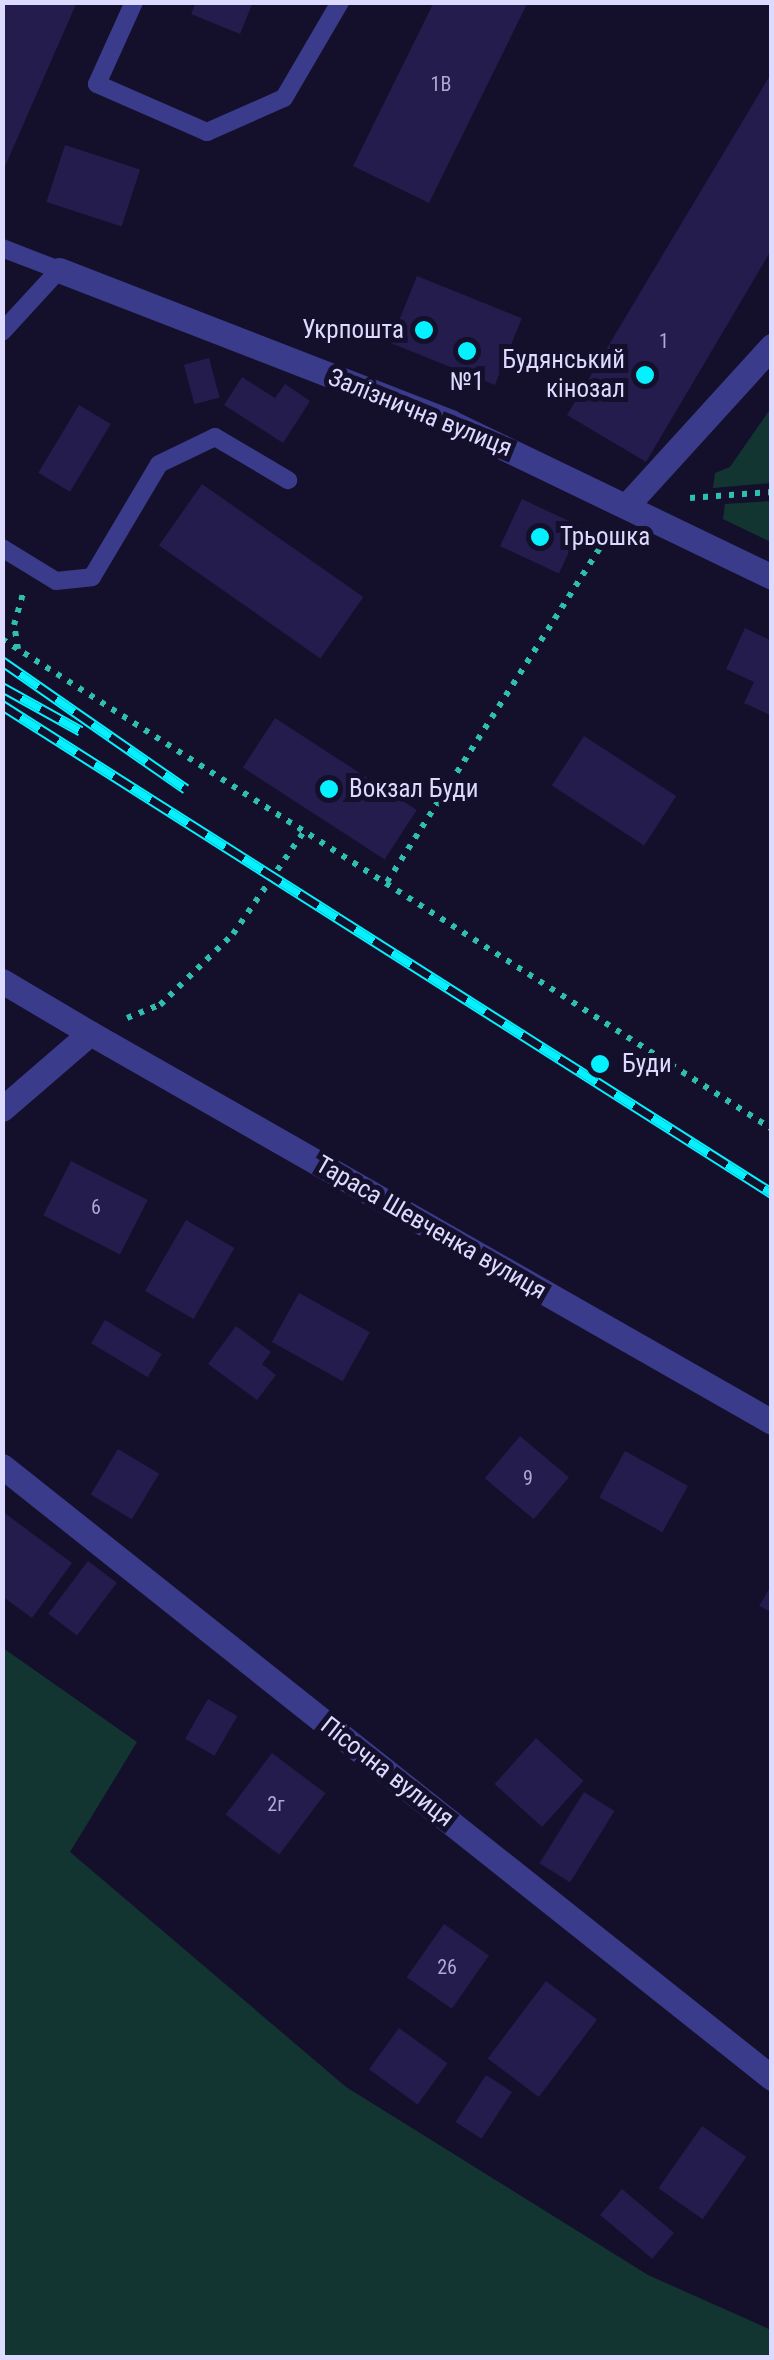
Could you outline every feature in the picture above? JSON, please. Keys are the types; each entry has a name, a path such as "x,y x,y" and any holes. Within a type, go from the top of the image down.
{"street":[{"name":"Залізнична вулиця","path":"59,270 450,422 772,576"},
{"path":"628,504 772,346"},
{"name":"Тараса Шевченка вулиця","path":"2,981 772,1422"},
{"path":"2,1109 90,1033"},
{"name":"Пісочна вулиця","path":"2,1466 772,2078"}],"lane":[{"path":"134,2 97,84 208,132 284,98 340,2"},
{"path":"2,248 59,270 2,332"},
{"path":"9,554 56,581 92,577 158,464 215,437 288,480"}],"path":[{"path":"628,504 772,492"},
{"path":"9,554 24,587 14,625 18,650"},
{"path":"387,882 588,564"},
{"path":"2,638 772,1129"},
{"path":"160,1005 233,934 305,830"}],"green space":[{"path":"771,408 771,483 713,488 715,473 730,467"},
{"path":"771,501 771,542 723,519 725,504"},
{"path":"3,1648 137,1742 70,1852 346,2087 648,2275 771,2330 771,2357 3,2357"}],"building":[{"path":"2,2 77,2 2,173"},
{"path":"196,2 253,2 240,34 191,14"},
{"path":"434,2 528,2 429,203 353,166"},
{"path":"772,72 772,249 646,462 567,415"},
{"path":"65,145 140,169 122,226 46,202"},
{"path":"417,276 522,318 495,385 390,343"},
{"path":"209,358 220,398 194,404 184,365"},
{"path":"242,377 275,398 285,384 310,401 283,443 224,405"},
{"path":"79,405 111,424 70,492 38,473"},
{"path":"202,484 363,597 320,658 159,545"},
{"name":"Трьошка","path":"522,499 581,526 559,574 500,546"},
{"path":"745,628 772,641 772,716 744,703 754,682 726,669"},
{"name":"Вокзал Буди","path":"275,718 417,810 385,860 243,767"},
{"path":"584,736 676,796 644,845 552,785"},
{"path":"71,1161 148,1200 120,1254 43,1215"},
{"path":"186,1220 234,1248 193,1319 145,1291"},
{"path":"299,1293 370,1332 343,1381 272,1342"},
{"path":"105,1320 162,1354 148,1377 91,1343"},
{"path":"236,1326 271,1352 262,1364 276,1375 257,1400 208,1364"},
{"path":"520,1436 569,1477 534,1519 485,1478"},
{"path":"118,1449 159,1474 132,1519 91,1494"},
{"path":"625,1451 688,1486 662,1532 599,1497"},
{"path":"2,1511 72,1563 32,1618 2,1596"},
{"path":"88,1561 117,1583 77,1635 48,1614"},
{"path":"772,1584 772,1612 759,1606"},
{"path":"208,1699 237,1716 214,1756 185,1739"},
{"path":"536,1738 584,1781 542,1827 495,1784"},
{"path":"272,1753 326,1793 279,1855 226,1814"},
{"path":"584,1792 615,1811 570,1882 539,1863"},
{"path":"444,1924 489,1956 452,2009 407,1977"},
{"path":"546,1981 597,2020 539,2097 488,2058"},
{"path":"399,2028 448,2063 418,2105 369,2069"},
{"path":"486,2075 512,2092 481,2139 456,2122"},
{"path":"702,2126 746,2157 703,2219 658,2188"},
{"path":"622,2189 674,2233 652,2259 600,2215"}],"railway":[{"path":"2,661 186,789"},
{"path":"2,687 81,731"},
{"path":"2,705 772,1193"}],"place":[{"name":"Укрпошта","path":"424,330"},
{"name":"№1","path":"467,351"},
{"name":"Будянський кінозал","path":"645,375"},
{"name":"Трьошка","path":"540,537"},
{"name":"Вокзал Буди","path":"329,789"},
{"name":"Буди","path":"600,1064"}]}
